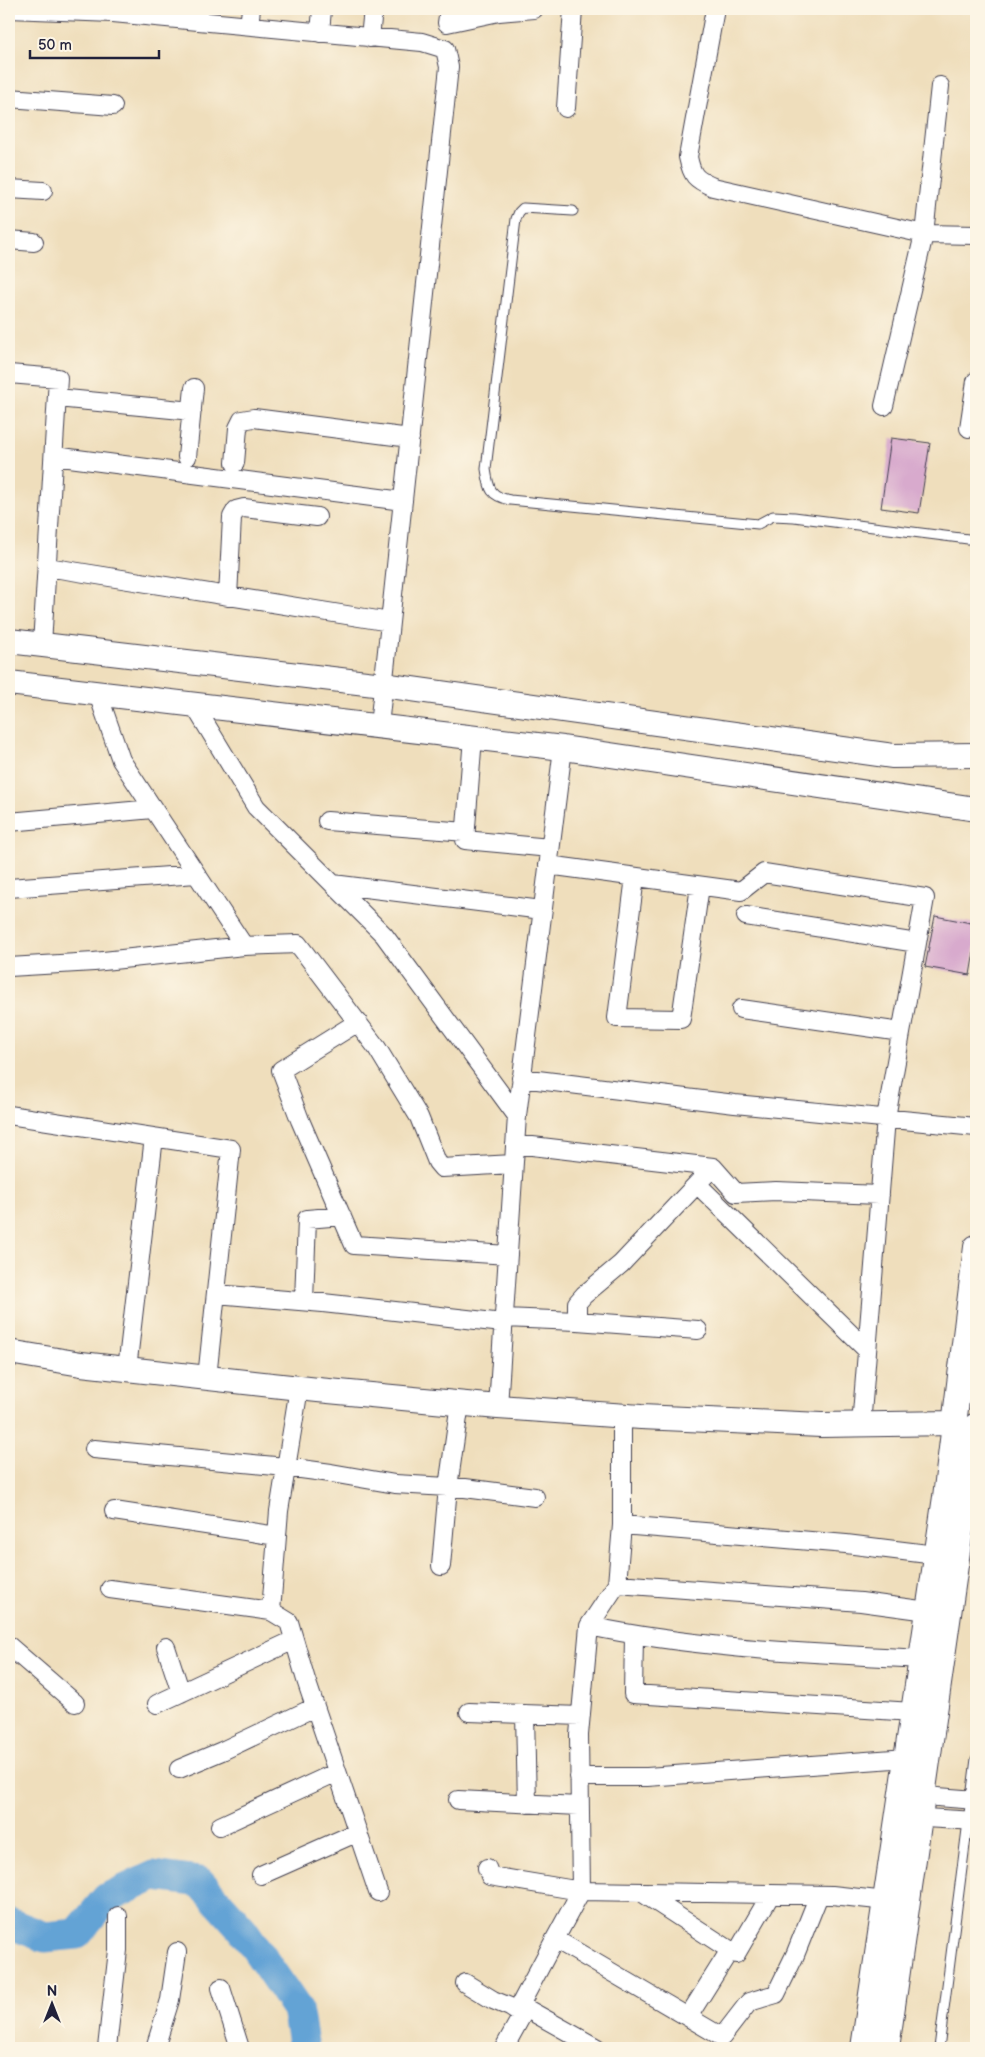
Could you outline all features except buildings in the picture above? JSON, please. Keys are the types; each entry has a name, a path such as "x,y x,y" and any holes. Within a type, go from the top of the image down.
{"street":[{"path":"9,9 182,14 249,26 422,42 445,49 449,67 379,726"},
{"path":"249,26 251,9"},
{"path":"320,33 322,9"},
{"path":"370,38 373,9"},
{"path":"422,42 448,16 534,9"},
{"path":"566,108 573,9"},
{"path":"715,9 688,157 692,173 699,181 713,187 924,234 976,235"},
{"path":"884,406 924,234 940,86"},
{"path":"9,98 113,106"},
{"path":"9,189 43,191"},
{"path":"9,240 34,242"},
{"path":"9,374 58,378 42,645"},
{"path":"969,428 976,381"},
{"path":"187,457 194,388"},
{"path":"57,398 192,411"},
{"path":"235,464 238,428 242,420 254,418 410,438"},
{"path":"54,456 403,501"},
{"path":"228,597 232,517 236,510 244,508 317,517"},
{"path":"47,567 390,622"},
{"path":"9,641 383,686 893,756 976,755"},
{"path":"9,683 563,748 975,811"},
{"path":"98,694 121,760 244,946"},
{"path":"194,705 256,807 384,935 516,1116"},
{"path":"473,738 465,840 549,856 635,877 700,886 740,891 764,872 925,898 886,1118 861,1426"},
{"path":"498,1407 516,1116 563,748"},
{"path":"9,822 153,809"},
{"path":"327,821 466,832"},
{"path":"9,888 196,874"},
{"path":"635,877 617,1018 681,1019 700,886"},
{"path":"333,884 542,910"},
{"path":"746,916 917,943"},
{"path":"9,967 94,962 244,946 298,944 377,1048 419,1117 437,1162 442,1168 513,1164"},
{"path":"740,1009 901,1032"},
{"path":"358,1022 281,1070 354,1245 508,1255"},
{"path":"521,1078 735,1104 976,1127"},
{"path":"9,1115 231,1149 207,1378"},
{"path":"127,1369 154,1137"},
{"path":"515,1144 713,1167 736,1193 776,1191 880,1195"},
{"path":"577,1321 577,1303 584,1295 621,1264 713,1167"},
{"path":"697,1184 867,1350"},
{"path":"304,1301 306,1219 342,1216"},
{"path":"887,2048 897,1902 965,1424 976,1247"},
{"path":"216,1294 503,1320 577,1321 698,1330"},
{"path":"9,1352 207,1378 498,1407 622,1415 861,1426 965,1424"},
{"path":"271,1611 277,1536 299,1388"},
{"path":"441,1566 448,1487 460,1403"},
{"path":"524,2012 520,2005 580,1891 580,1716 589,1626 617,1584 622,1525 622,1415"},
{"path":"910,1806 907,1758 913,1712 936,1555 965,1424"},
{"path":"94,1449 286,1467 331,1472 395,1484 448,1487 534,1497"},
{"path":"114,1511 277,1536"},
{"path":"622,1525 846,1544 936,1555"},
{"path":"617,1584 861,1602 928,1611"},
{"path":"110,1589 271,1611 289,1622 315,1707 378,1892"},
{"path":"589,1626 634,1636 798,1652 921,1659"},
{"path":"634,1636 633,1694 913,1712"},
{"path":"157,1704 294,1640"},
{"path":"9,1646 75,1703"},
{"path":"166,1647 181,1692"},
{"path":"178,1769 222,1751 315,1707"},
{"path":"470,1712 580,1716"},
{"path":"525,1714 527,1804"},
{"path":"579,1777 647,1777 907,1758"},
{"path":"220,1826 337,1772"},
{"path":"458,1800 579,1806"},
{"path":"910,1806 974,1800"},
{"path":"910,1806 973,1821"},
{"path":"261,1875 358,1832"},
{"path":"487,1868 490,1876 580,1891 818,1895 897,1902"},
{"path":"640,1891 736,1954 771,1894"},
{"path":"555,1939 688,2017 719,2042 749,2002 776,1994 795,1956 818,1895"},
{"path":"863,2048 897,1902"},
{"path":"107,2048 118,1950 118,1916"},
{"path":"688,2017 730,1950"},
{"path":"155,2048 170,2000 177,1952"},
{"path":"465,1983 493,2000 524,2012 597,2048"},
{"path":"221,1988 240,2048"},
{"path":"504,2048 524,2012"}],"lane":[{"path":"573,211 523,208 516,219 486,469 488,484 492,492 499,498 758,524 773,516 976,540"},
{"path":"939,2048 973,1821 976,1759"}],"waterway":[{"path":"9,1923 45,1937 77,1934 107,1898 154,1876 200,1882 243,1930 297,2009 304,2048"}]}
